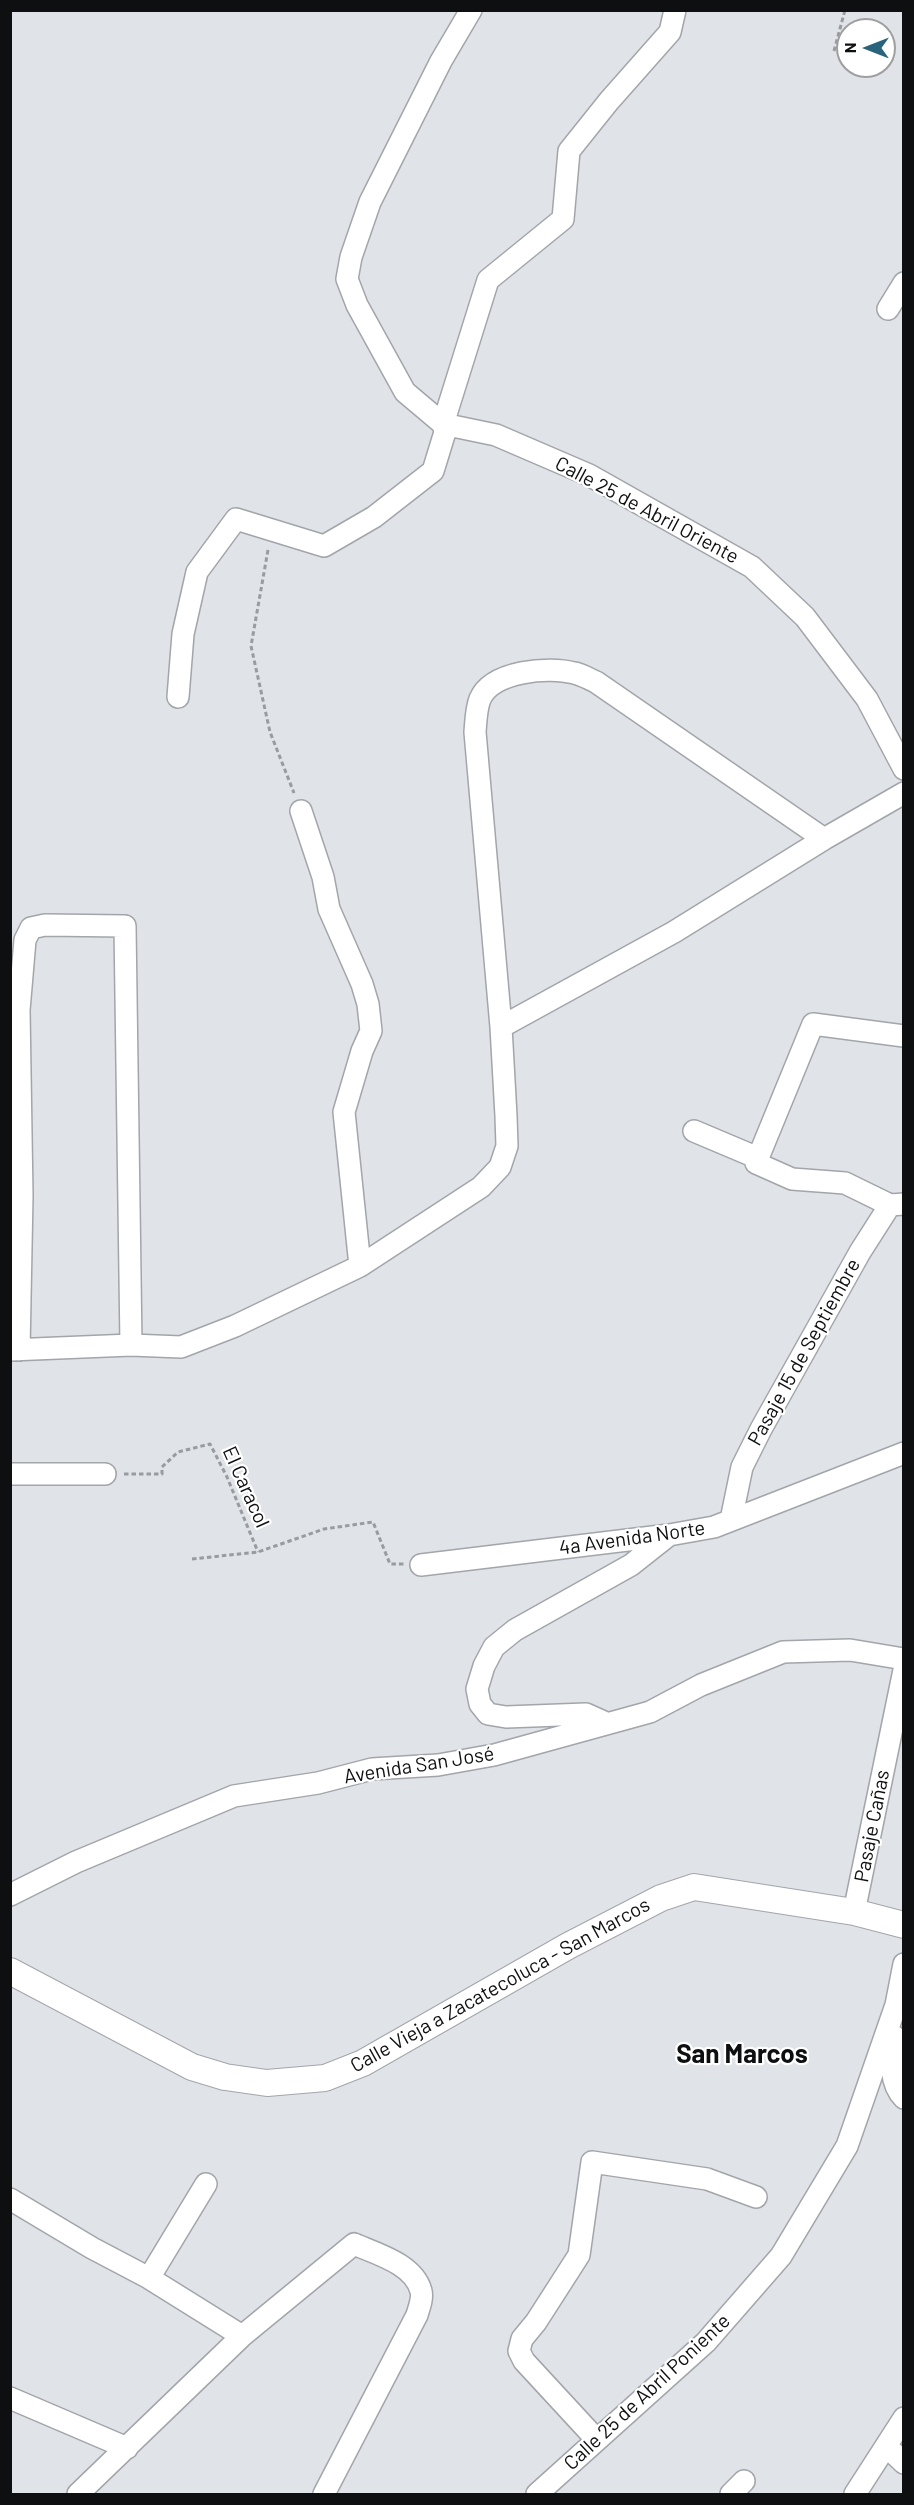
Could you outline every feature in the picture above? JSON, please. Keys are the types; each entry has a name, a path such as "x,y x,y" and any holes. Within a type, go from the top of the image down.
{"main road":[{"name":"Calle Vieja a Zacatecoluca - San Marcos","path":"10,1971 192,2067 225,2077 267,2083 325,2078 363,2063 568,1946 661,1898 694,1887 855,1912 903,1925"}],"street":[{"name":"Calle 25 de Abril Oriente","path":"471,10 441,61 370,202 351,257 347,279 357,304 405,392 443,424 496,435 589,475 752,567 805,617 867,699 903,769"},
{"path":"178,697 183,634 197,572 236,519 324,546 374,517 433,471 445,432 443,424 488,280 563,219 569,151 609,101 670,32 675,10"},
{"path":"888,309 903,283"},
{"path":"131,1345 125,926 45,925 31,928 25,940 15,1010 22,1196 14,1350 131,1345 181,1347 235,1326 360,1266 481,1187 500,1167 507,1146 501,1027 476,732 476,716 481,697 492,685 508,677 548,669 575,673 596,682 824,838"},
{"path":"501,1027 674,932 824,838 903,793"},
{"path":"302,811 323,877 330,909 362,984 368,1004 371,1031 362,1051 344,1112 360,1266"},
{"path":"897,1204 845,1183 792,1179 756,1163 813,1024 903,1036"},
{"path":"694,1131 758,1158"},
{"name":"Pasaje 15 de Septiembre","path":"731,1520 742,1467 761,1429 854,1262 897,1204"},
{"name":"4a Avenida Norte","path":"421,1565 669,1535 714,1527 903,1453"},
{"path":"10,1474 105,1474"},
{"path":"606,1723 586,1714 507,1717 488,1714 480,1704 477,1689 484,1666 494,1647 515,1630 632,1565 669,1535"},
{"name":"Avenida San José","path":"10,1895 76,1862 234,1796 318,1783 372,1769 438,1765 494,1755 650,1712 701,1685 783,1652 850,1650 903,1659"},
{"name":"Pasaje Cañas","path":"855,1912 903,1670"},
{"name":"Calle 25 de Abril Poniente","path":"537,2494 706,2342 781,2256 847,2146 896,2006 903,1964"},
{"path":"896,2006 891,2066 894,2081 903,2098"},
{"path":"596,2439 524,2361 519,2351 522,2339 536,2322 579,2255 592,2162 707,2179 756,2197"},
{"path":"149,2278 206,2184"},
{"path":"10,2199 92,2248 149,2278 242,2336"},
{"path":"78,2494 242,2336 354,2244 392,2261 412,2274 422,2293 417,2314 328,2493"},
{"path":"10,2398 127,2448"},
{"path":"855,2494 903,2418"},
{"path":"886,2446 903,2463"}],"path":[{"path":"834,51 845,10"},
{"path":"272,530 251,646 270,732 302,811"},
{"name":"El Caracol","path":"105,1474 162,1473 162,1467 178,1452 210,1444 258,1552"},
{"name":"El Caracol","path":"192,1559 258,1552 324,1529 373,1521 390,1564 421,1565"}],"district":[{"name":"San Marcos","path":"742,2054"}]}
